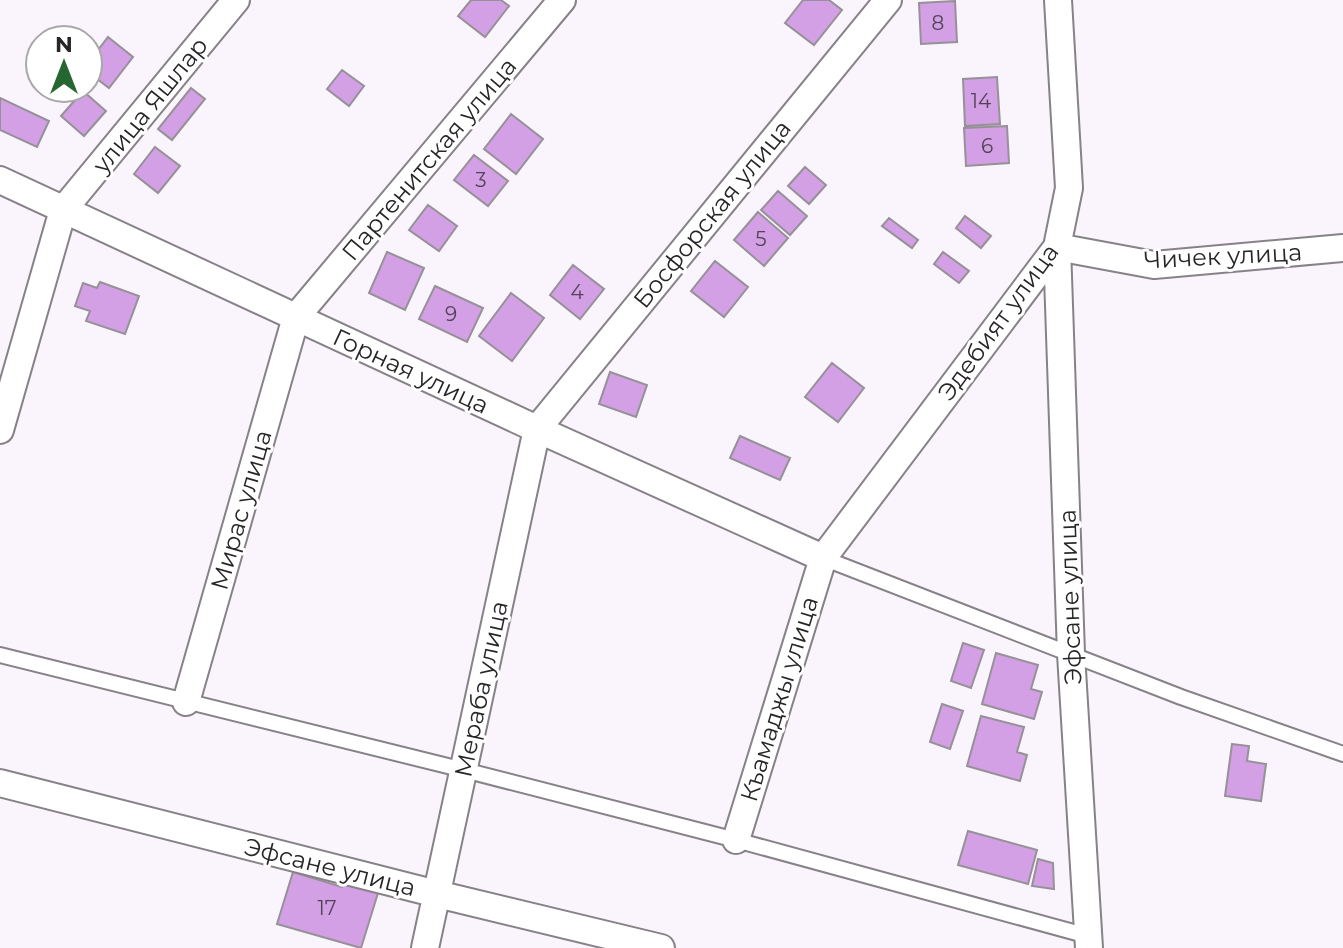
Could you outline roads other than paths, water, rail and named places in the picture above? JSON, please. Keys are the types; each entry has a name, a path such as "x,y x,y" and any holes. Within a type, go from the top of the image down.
{"street":[{"name":"улица Яшлар","path":"63,210 236,0"},
{"name":"Партенитская улица","path":"296,317 562,0"},
{"name":"Босфорская улица","path":"537,429 888,0"},
{"name":"Эдебият улица","path":"823,558 1057,247 1069,188 1058,0"},
{"name":"Горная улица","path":"0,180 823,558"},
{"path":"0,430 63,210"},
{"name":"Чичек улица","path":"1057,247 1154,265 1343,248"},
{"name":"Эфсане улица","path":"1057,247 1071,654 1088,942"},
{"name":"Мирас улица","path":"186,702 296,317"},
{"name":"Мераба улица","path":"425,948 537,429"},
{"name":"Къамаджы улица","path":"736,840 823,558"},
{"name":"Эфсане улица","path":"0,783 661,948"}],"lane":[{"path":"823,558 1181,697 1343,754"},
{"path":"0,655 736,840 1088,942"}]}
